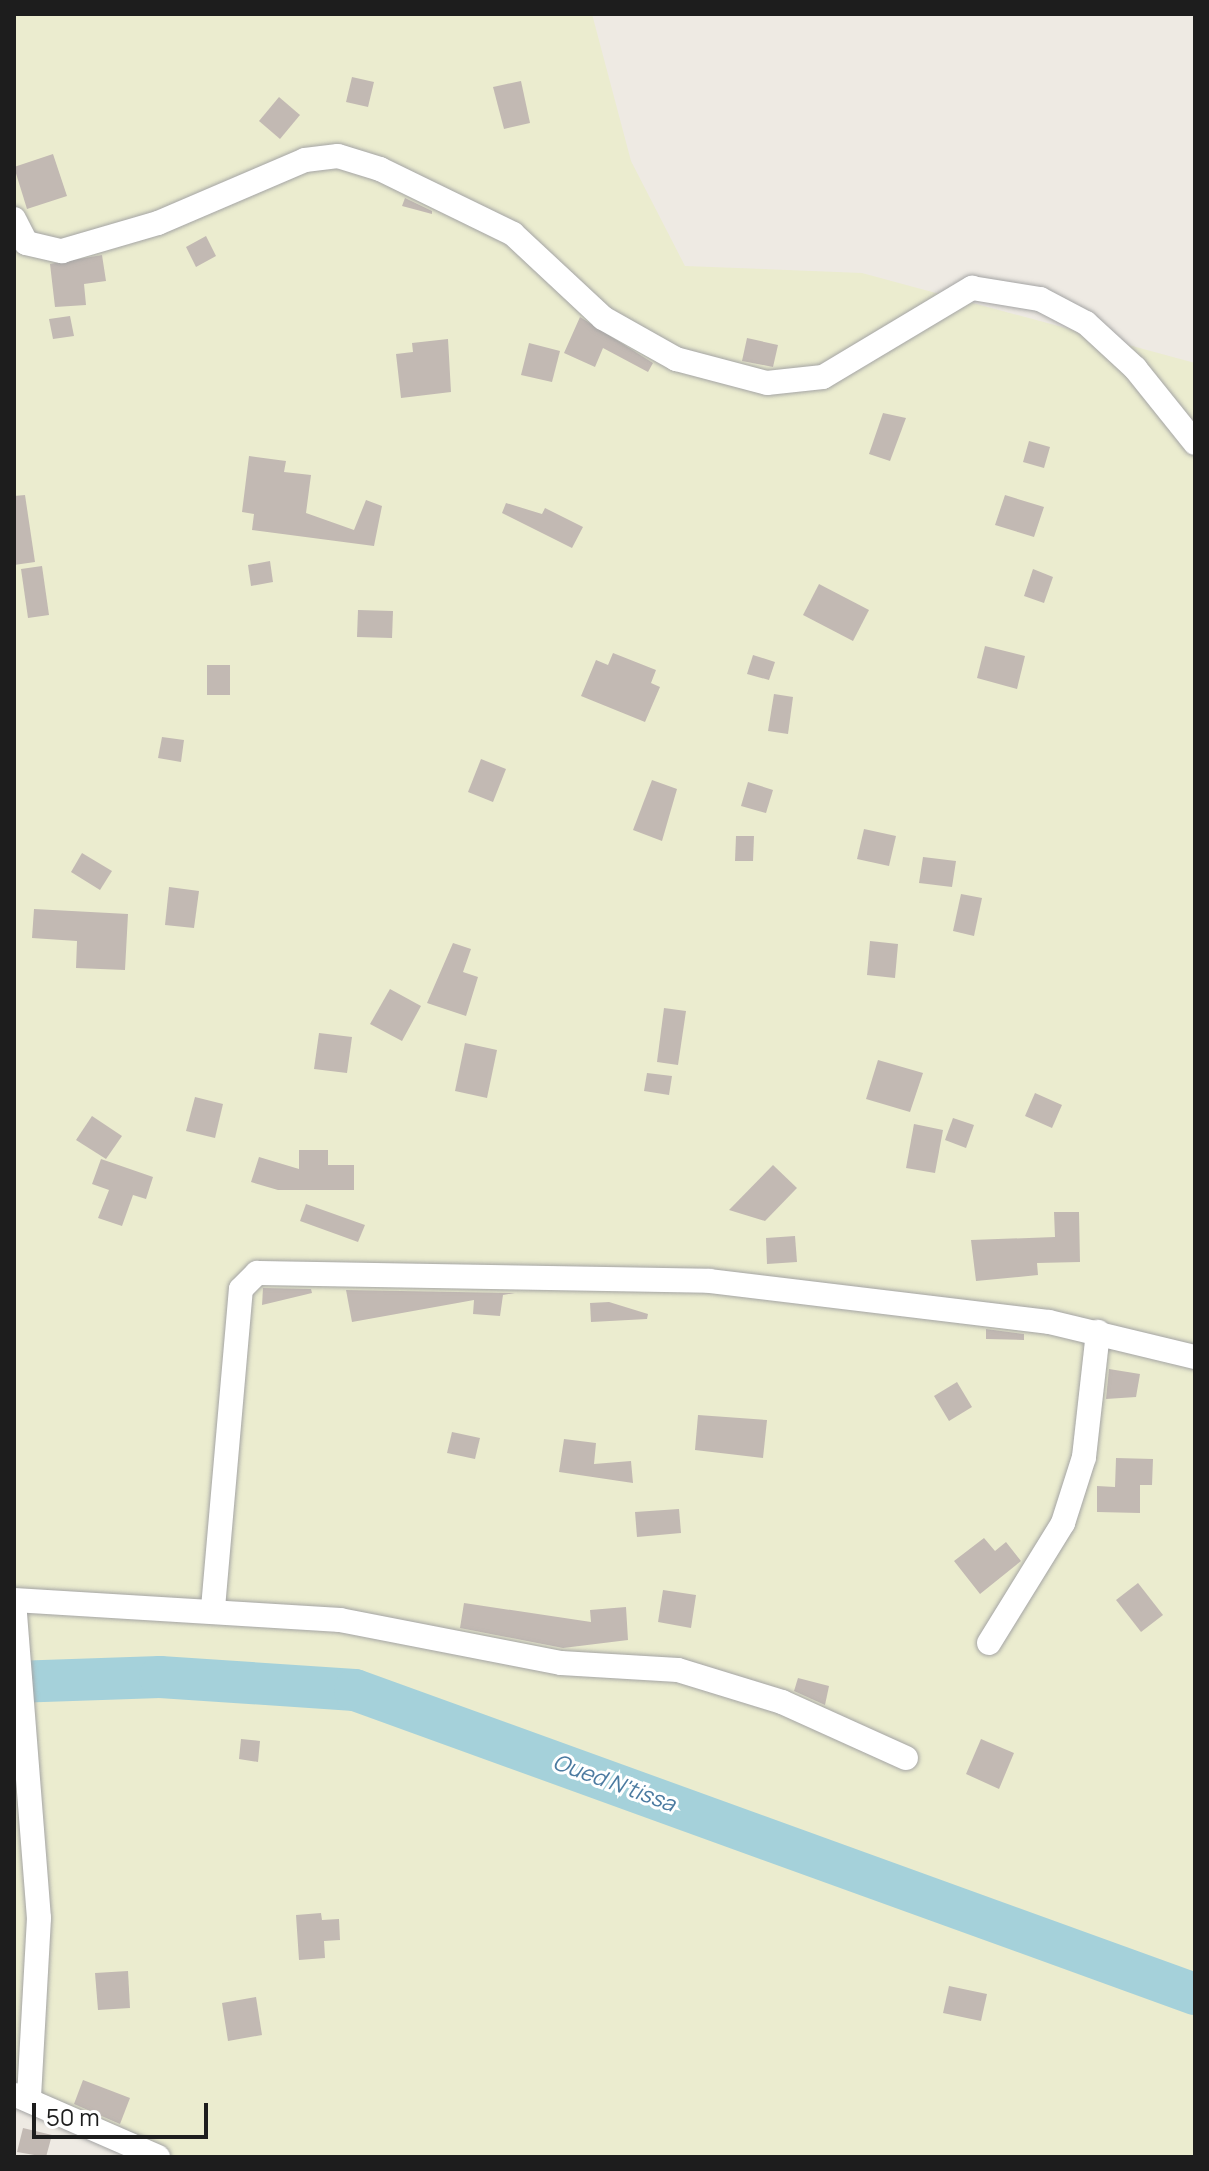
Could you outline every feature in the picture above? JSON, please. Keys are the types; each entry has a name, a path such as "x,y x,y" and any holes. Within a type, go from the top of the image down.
{"street":[{"path":"14,219 26,243 62,251 158,223 305,160 338,156 380,169 513,234 603,318 676,359 767,383 823,377 972,288 1040,299 1086,323 1116,350 1195,443"},
{"path":"213,1608 241,1289 257,1273 710,1281 908,1301 1098,1332 1195,1357"},
{"path":"989,1643 1063,1523 1084,1457 1098,1332"},
{"path":"158,2157 22,2097 39,1918 14,1600 213,1608 340,1620 561,1663 678,1670 782,1702 906,1758"}],"green space":[{"path":"14,14 592,14 631,161 685,266 862,273 1195,363 1195,2157 141,2157 14,2100"}],"building":[{"path":"352,77 374,82 368,107 346,102"},
{"path":"521,81 530,123 504,129 493,87"},
{"path":"279,97 300,115 280,139 259,121"},
{"path":"53,154 67,196 27,209 14,167"},
{"path":"405,198 432,211 432,214 402,206"},
{"path":"206,236 216,256 196,267 186,247"},
{"path":"102,255 106,281 84,284 86,305 55,307 50,264"},
{"path":"70,316 74,336 53,339 49,319"},
{"path":"580,317 653,363 648,372 603,348 595,367 564,353"},
{"path":"747,338 778,345 773,367 742,361"},
{"path":"448,339 451,392 401,398 396,354 413,352 412,343"},
{"path":"529,343 560,351 552,382 521,375"},
{"path":"883,413 906,418 890,461 869,454"},
{"path":"1029,441 1050,447 1044,468 1023,462"},
{"path":"249,456 286,461 284,472 311,475 306,513 354,530 366,500 382,506 374,546 252,530 254,514 242,512"},
{"path":"25,495 35,562 14,565 14,496"},
{"path":"1005,495 1044,507 1034,537 995,525"},
{"path":"506,503 542,514 545,508 583,527 572,548 502,513"},
{"path":"270,561 273,582 251,586 248,565"},
{"path":"42,566 49,615 28,618 21,569"},
{"path":"1033,569 1053,577 1044,603 1024,596"},
{"path":"819,584 869,610 853,641 803,615"},
{"path":"358,610 393,611 392,638 357,637"},
{"path":"985,646 1025,656 1017,689 977,678"},
{"path":"613,653 656,670 651,683 660,687 645,722 581,696 596,660 608,665"},
{"path":"753,655 775,662 769,680 747,674"},
{"path":"207,665 230,665 230,695 207,695"},
{"path":"774,694 793,697 788,734 768,731"},
{"path":"162,737 184,740 181,762 158,758"},
{"path":"481,759 506,769 493,802 468,792"},
{"path":"652,780 677,789 662,841 633,830"},
{"path":"748,782 773,790 766,813 741,806"},
{"path":"864,829 896,836 889,866 857,859"},
{"path":"736,836 754,836 753,861 735,861"},
{"path":"82,853 112,871 100,890 71,872"},
{"path":"923,857 956,861 952,887 919,883"},
{"path":"169,887 199,891 194,928 165,925"},
{"path":"961,894 982,898 974,936 953,931"},
{"path":"34,909 128,914 125,970 76,968 77,941 32,938"},
{"path":"870,941 898,944 895,978 867,975"},
{"path":"453,943 471,949 463,972 478,977 466,1016 427,1003"},
{"path":"390,989 421,1006 402,1041 370,1024"},
{"path":"664,1008 686,1011 678,1065 657,1062"},
{"path":"319,1033 352,1037 347,1073 314,1069"},
{"path":"465,1043 497,1050 487,1098 455,1091"},
{"path":"878,1060 923,1073 910,1112 866,1099"},
{"path":"647,1073 672,1076 669,1095 644,1091"},
{"path":"1035,1093 1062,1105 1052,1128 1025,1116"},
{"path":"195,1097 223,1104 215,1138 186,1131"},
{"path":"92,1116 122,1136 106,1159 76,1140"},
{"path":"953,1118 974,1125 966,1148 945,1140"},
{"path":"914,1124 943,1130 935,1173 906,1168"},
{"path":"299,1150 328,1150 328,1165 354,1165 354,1190 278,1190 251,1182 259,1157 299,1169"},
{"path":"101,1159 153,1177 146,1199 133,1195 122,1226 98,1218 109,1190 92,1184"},
{"path":"773,1165 797,1188 765,1221 729,1210"},
{"path":"306,1204 365,1225 358,1242 300,1221"},
{"path":"1054,1212 1079,1212 1080,1262 1037,1263 1038,1275 976,1281 971,1240 1055,1237"},
{"path":"795,1236 797,1262 767,1264 766,1238"},
{"path":"263,1288 311,1289 312,1293 262,1305"},
{"path":"346,1290 515,1293 503,1295 500,1316 473,1314 474,1300 352,1322"},
{"path":"609,1302 648,1314 647,1319 591,1322 590,1303"},
{"path":"986,1329 1024,1334 1024,1340 986,1339"},
{"path":"1109,1369 1140,1374 1136,1397 1106,1399"},
{"path":"957,1382 972,1407 949,1421 934,1396"},
{"path":"698,1415 767,1420 763,1458 695,1450"},
{"path":"452,1432 480,1438 475,1459 447,1453"},
{"path":"564,1439 596,1443 594,1464 631,1461 633,1483 559,1472"},
{"path":"1116,1458 1153,1459 1152,1485 1140,1485 1140,1513 1097,1512 1097,1486 1115,1487"},
{"path":"679,1509 681,1533 637,1537 635,1512"},
{"path":"984,1538 995,1551 1006,1542 1021,1561 980,1594 954,1561"},
{"path":"1138,1583 1163,1615 1141,1632 1116,1600"},
{"path":"663,1590 696,1595 691,1628 658,1622"},
{"path":"464,1603 591,1622 590,1610 626,1607 628,1640 563,1648 460,1628"},
{"path":"798,1678 829,1686 825,1705 794,1691"},
{"path":"241,1739 260,1741 258,1762 239,1759"},
{"path":"981,1739 1014,1753 999,1789 966,1774"},
{"path":"321,1913 322,1920 339,1919 340,1940 324,1941 325,1958 299,1960 296,1915"},
{"path":"128,1971 130,2008 98,2010 95,1973"},
{"path":"949,1986 987,1994 981,2021 943,2013"},
{"path":"256,1997 262,2035 228,2041 222,2003"},
{"path":"83,2080 130,2098 120,2124 74,2104"},
{"path":"23,2128 52,2135 46,2157 17,2152"}],"waterway":[{"name":"Oued N'tissa","path":"14,1682 160,1677 355,1690 1195,1994"}]}
